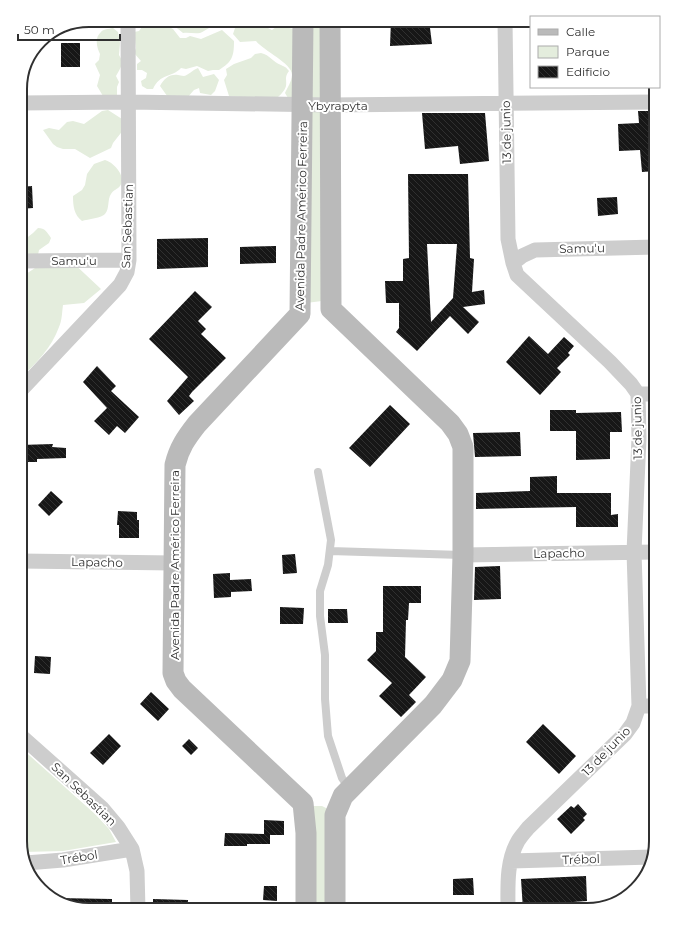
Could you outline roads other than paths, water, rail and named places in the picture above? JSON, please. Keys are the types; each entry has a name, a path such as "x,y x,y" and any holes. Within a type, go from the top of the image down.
{"street":[{"name":"San Sebastian","path":"27,384 120,285 127,272 129,260 128,27"},
{"name":"Avenida Padre Américo Ferreira","path":"303,27 300,314 197,424 186,437 178,452 175,465 173,673 176,681 182,689 303,803"},
{"path":"330,27 331,309 450,423 458,434 463,447 463,555 460,661 452,680 433,705 346,792 335,814 335,903"},
{"name":"13 de junio","path":"505,27 508,239 513,263 517,275 610,362 631,384 638,394 639,438 634,552 639,706 633,723 625,734 528,828 518,840 511,861 508,877 508,903"},
{"name":"Ybyrapyta","path":"27,103 129,102 330,105 649,102"},
{"name":"Samu'u","path":"513,263 522,256 535,250 649,247"},
{"name":"Samu'u","path":"27,261 129,260"},
{"path":"300,314 312,310 331,309"},
{"path":"638,394 649,394"},
{"name":"Lapacho","path":"463,555 649,552"},
{"name":"Lapacho","path":"27,561 174,563"},
{"path":"639,706 649,706"},
{"name":"San Sebastian","path":"27,741 102,808 118,826 132,849 137,870 138,903"},
{"path":"306,903 306,833 303,803 323,806 346,792"},
{"name":"Trébol","path":"31,863 63,860 132,849"},
{"name":"Trébol","path":"511,861 647,857"}],"lane":[{"path":"318,472 331,540 328,565 320,591 320,616 325,655 325,699 328,736 346,792"},
{"path":"330,551 463,555"}]}
